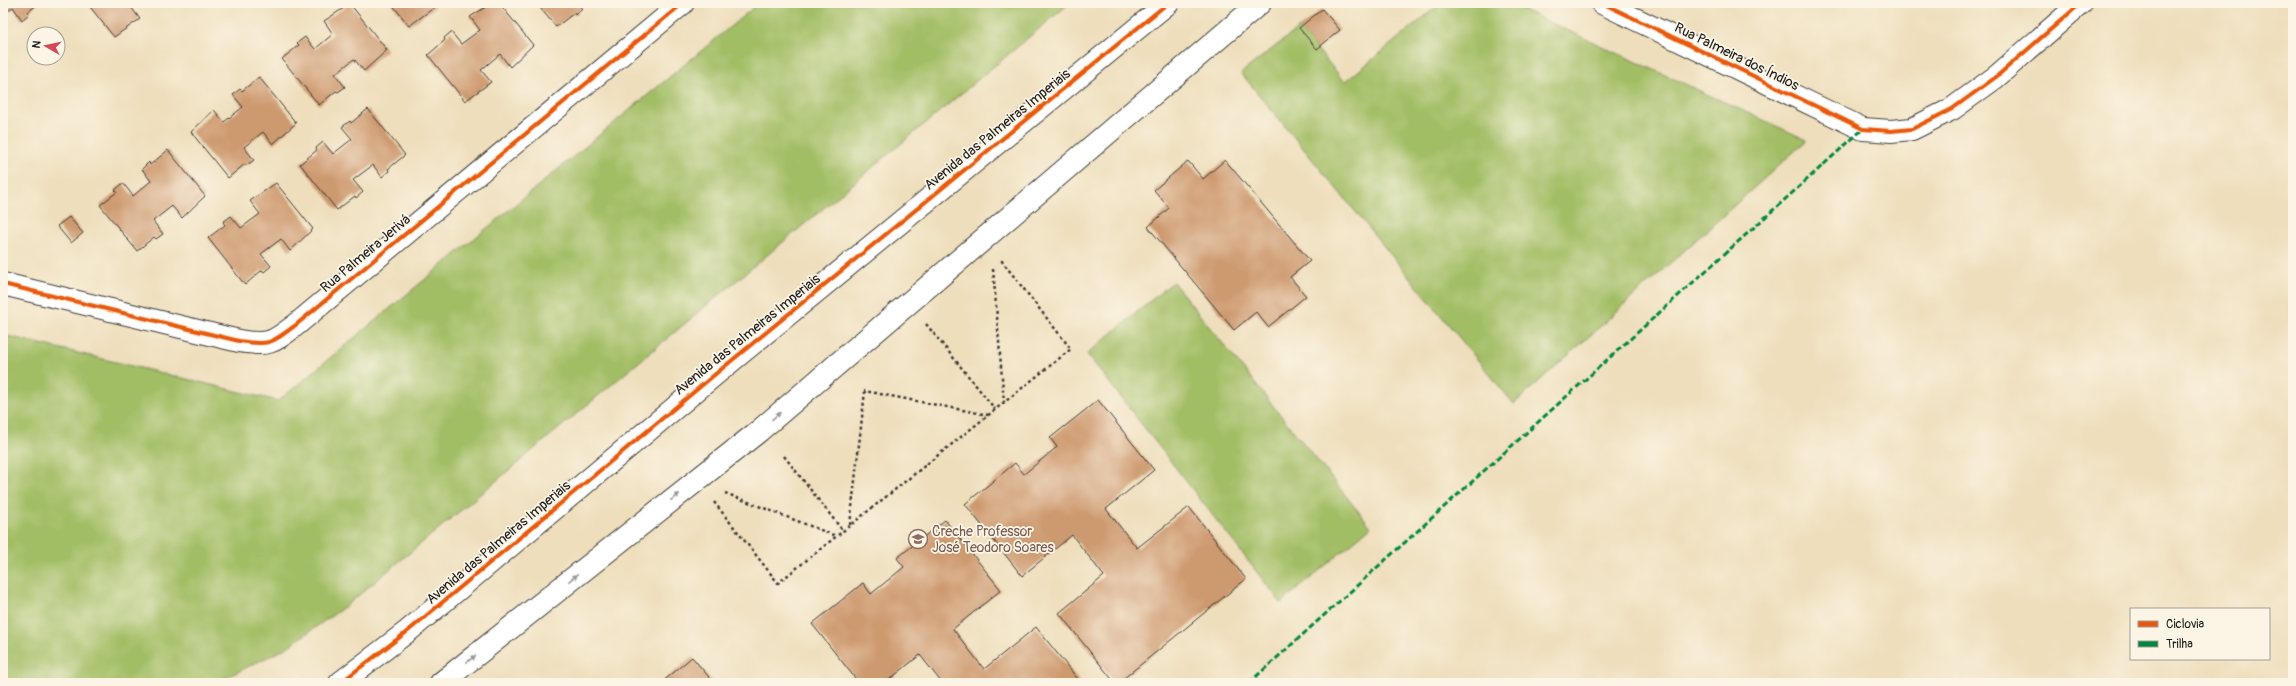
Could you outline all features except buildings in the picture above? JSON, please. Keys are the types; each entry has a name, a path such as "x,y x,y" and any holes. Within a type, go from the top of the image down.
{"street":[{"name":"Rua Palmeira Jerivá","path":"3,284 239,341 263,345 279,338 297,324 683,3"},
{"name":"Avenida das Palmeiras Imperiais","path":"340,683 408,631 719,371 1168,3"},
{"path":"441,683 759,431 1260,3"},
{"name":"Rua Palmeira dos Índios","path":"1602,3 1863,129 1891,131 1912,129 1952,109 1996,77 2082,3"}],"path":[{"path":"711,498 778,583 1071,349 1001,259"},
{"path":"992,265 1004,402"},
{"path":"923,321 996,409"},
{"path":"850,526 865,391 988,415"},
{"path":"784,456 843,531"},
{"path":"719,491 836,536"}],"green space":[{"path":"759,3 1070,3 347,605 286,648 215,683 3,683 3,335 278,401"},
{"path":"1441,3 1508,3 1807,140 1514,404 1241,73 1299,28 1345,82"},
{"path":"1173,282 1371,527 1281,603 1087,354"}],"marked path":[{"path":"1249,683 1863,129"}],"cycle path":[{"path":"3,284 239,341 258,343 270,342 297,324 683,3"},
{"path":"340,683 408,631 719,371 1168,3"},
{"path":"1602,3 1863,129 1891,131 1912,129 1952,109 1996,77 2081,3"}],"place":[{"name":"Creche Professor José Teodoro Soares","path":"918,539"}]}
